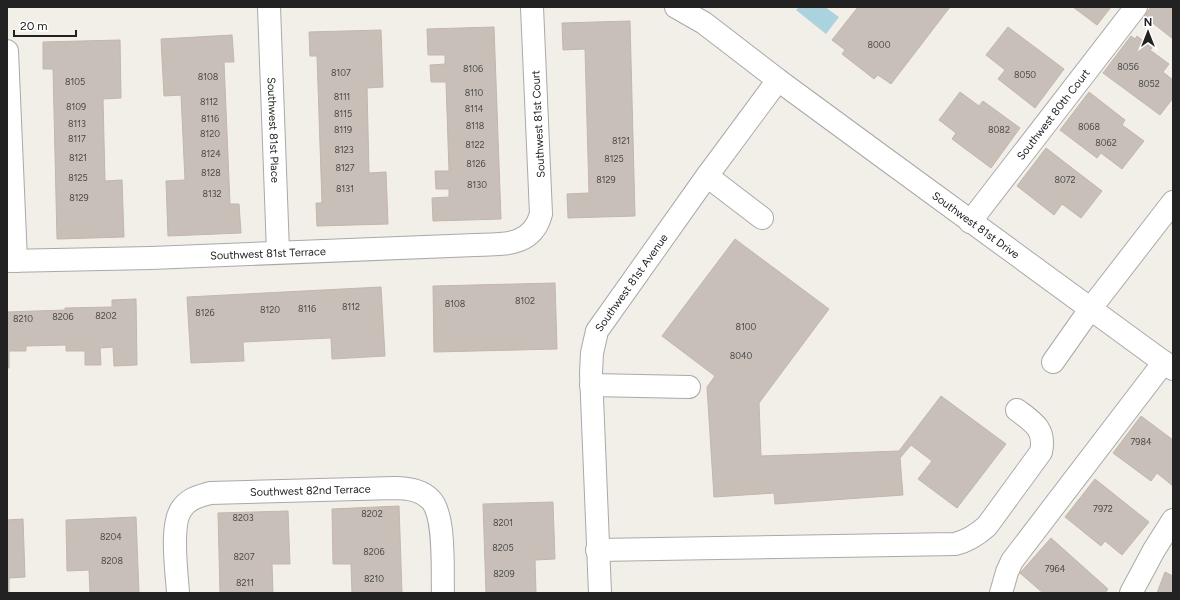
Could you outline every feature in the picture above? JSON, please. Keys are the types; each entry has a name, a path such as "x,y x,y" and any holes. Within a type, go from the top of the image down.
{"street":[{"name":"Southwest 81st Place","path":"269,7 278,252"},
{"name":"Southwest 81st Court","path":"527,237 536,226 541,214 532,7"},
{"name":"Southwest 81st Drive","path":"676,7 704,23 778,80 970,222 1168,365"},
{"name":"Southwest 80th Court","path":"970,222 1136,7"},
{"path":"7,51 11,261"},
{"name":"Southwest 81st Avenue","path":"600,593 591,385 592,353 597,331 707,176 778,80"},
{"path":"707,176 762,218"},
{"path":"1053,362 1091,308 1173,202"},
{"name":"Southwest 81st Terrace","path":"11,261 151,258 504,244 518,241 527,237"},
{"path":"1001,593 1006,572 1012,562 1168,365"},
{"path":"591,385 689,387"},
{"path":"597,550 947,544 965,542 976,536 987,526 1041,452 1042,437 1040,431 1036,425 1017,410"},
{"name":"Southwest 82nd Terrace","path":"178,593 175,525 177,515 182,507 198,496 210,493 395,488 409,488 422,493 431,499 437,510 440,520 443,593"},
{"path":"1131,593 1154,550 1173,520"}],"water":[{"path":"799,7 825,7 839,17 826,34 796,10"}],"building":[{"path":"858,7 950,7 891,84 878,75 874,79 842,54 845,50 832,40"},
{"path":"1073,7 1111,7 1097,25"},
{"path":"1151,7 1173,7 1173,39 1144,16"},
{"path":"630,21 635,216 568,218 567,194 589,193 585,49 563,50 562,23"},
{"path":"494,27 501,219 433,221 432,198 449,197 449,189 436,189 435,171 449,171 446,82 431,82 430,65 445,64 445,55 428,55 427,29"},
{"path":"1008,27 1064,69 1035,108 998,79 1005,70 986,55"},
{"path":"381,30 383,87 367,88 369,173 386,172 388,224 317,226 316,203 322,203 317,56 310,56 309,32"},
{"path":"232,35 234,62 224,62 230,204 239,204 241,233 168,236 166,181 185,180 181,95 164,96 161,39"},
{"path":"1131,36 1135,39 1137,36 1152,48 1150,50 1169,64 1163,72 1173,80 1173,98 1160,115 1103,73"},
{"path":"120,40 121,98 103,99 105,181 122,180 124,237 57,239 53,69 43,69 43,42"},
{"path":"960,92 979,106 983,101 1020,128 991,168 952,139 956,133 939,120"},
{"path":"1089,92 1125,120 1122,125 1144,141 1122,169 1101,153 1097,158 1060,130"},
{"path":"1046,148 1102,191 1081,218 1062,204 1054,215 1017,186"},
{"path":"735,239 829,309 759,403 761,456 899,451 941,396 1006,444 957,508 918,479 932,461 911,445 900,458 903,495 775,504 774,493 714,497 707,387 715,376 662,336"},
{"path":"555,283 557,349 434,352 433,286"},
{"path":"381,287 385,356 332,359 331,338 243,342 244,361 191,363 187,297"},
{"path":"136,299 137,365 114,366 113,347 100,348 101,365 85,365 85,351 66,351 66,345 26,346 26,351 9,351 9,368 7,368 7,312 65,310 65,308 112,307 112,300"},
{"path":"1141,416 1173,440 1173,486 1157,473 1151,481 1113,453"},
{"path":"1095,479 1149,522 1122,555 1105,541 1101,546 1065,517"},
{"path":"553,502 555,559 535,560 536,593 486,593 483,504"},
{"path":"399,506 402,593 352,593 351,564 333,564 332,509"},
{"path":"288,511 290,564 272,564 273,593 220,593 218,513"},
{"path":"136,517 139,593 90,593 89,570 67,571 66,520"},
{"path":"23,519 25,577 9,578 9,593 7,593 7,520"},
{"path":"1051,538 1108,589 1105,593 1043,593 1020,573"},
{"path":"1165,572 1173,576 1173,593 1157,593"}]}
